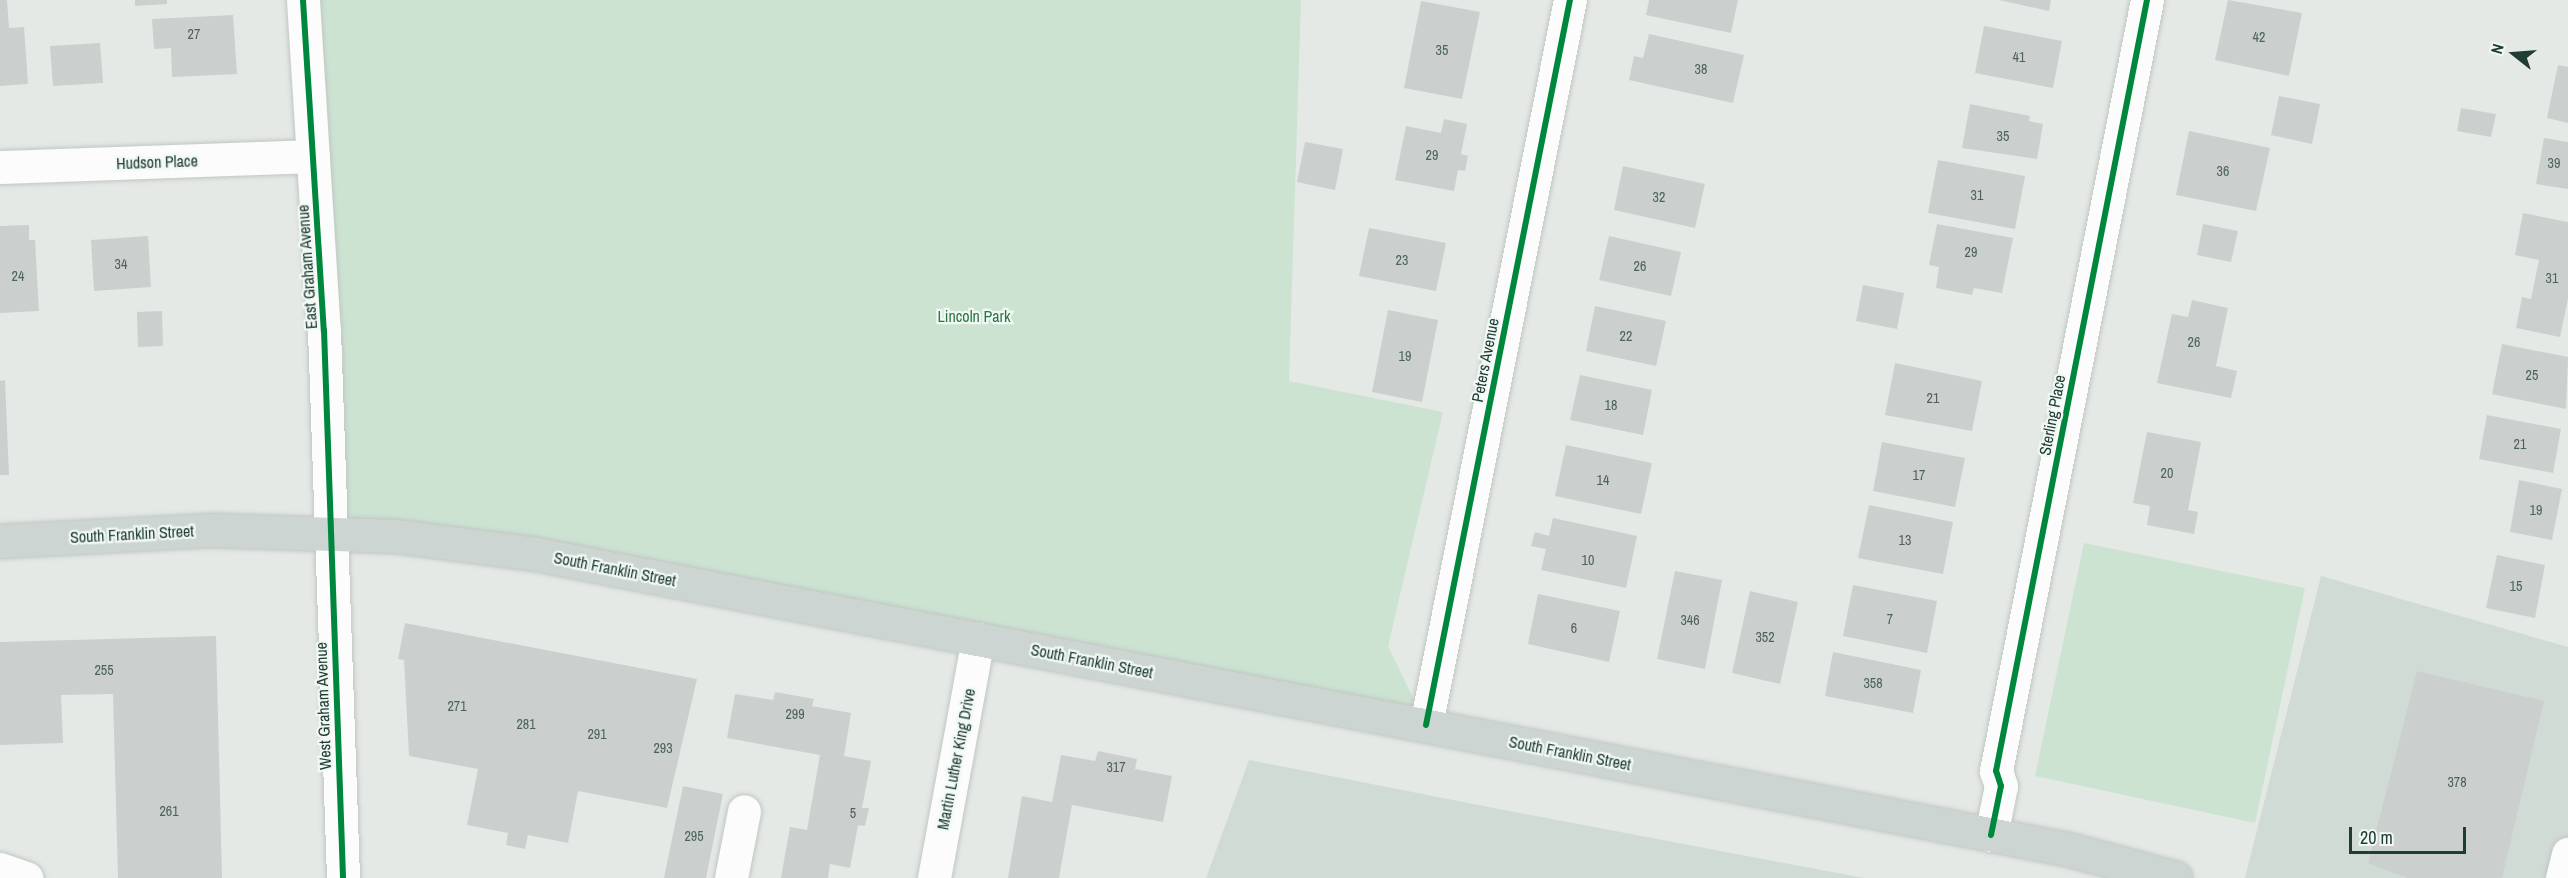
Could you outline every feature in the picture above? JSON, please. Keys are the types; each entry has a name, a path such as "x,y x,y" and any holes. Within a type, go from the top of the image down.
{"main road":[{"name":"South Franklin Street","path":"0,541 213,530 331,533 536,554 2067,849 2175,878"}],"street":[{"name":"East Graham Avenue","path":"303,0 313,156 331,533"},
{"name":"Peters Avenue","path":"1426,725 1570,0"},
{"name":"Sterling Place","path":"1991,835 2001,786 1996,771 2147,0"},
{"name":"Hudson Place","path":"0,167 313,156"},
{"name":"West Graham Avenue","path":"331,533 343,878"},
{"name":"Martin Luther King Drive","path":"934,878 978,639"},
{"path":"731,878 744,811"},
{"path":"2562,878 2568,854"},
{"path":"0,869 26,878"}],"shaded area":[{"path":"2321,576 2568,647 2568,849 2561,878 2245,878"},
{"path":"1249,760 1504,810 1864,878 1206,878"}],"green space":[{"name":"Lincoln Park","path":"303,0 1301,0 1289,381 1443,412 1388,646 1426,725 331,533"},
{"path":"2084,543 2305,588 2255,823 2035,776"}],"building":[{"path":"0,0 7,0 9,28 24,27 28,84 0,86"},
{"path":"135,0 167,0 167,4 135,6"},
{"path":"1649,0 1738,0 1731,33 1646,15"},
{"path":"1999,0 2051,0 2049,11"},
{"path":"2228,0 2302,13 2289,76 2215,60"},
{"path":"1421,1 1480,12 1462,99 1404,88"},
{"path":"233,15 237,74 172,77 171,48 154,49 152,19"},
{"path":"1984,26 2062,41 2053,88 1975,73"},
{"path":"1649,34 1744,55 1733,103 1629,80 1634,56 1643,58"},
{"path":"100,43 103,83 53,86 50,46"},
{"path":"2558,65 2568,67 2568,123 2547,118"},
{"path":"2279,96 2320,104 2312,144 2271,135"},
{"path":"1970,104 2030,116 2029,121 2043,124 2037,159 1962,148"},
{"path":"2461,108 2496,114 2491,137 2457,131"},
{"path":"1444,119 1467,124 1461,154 1468,156 1465,171 1458,170 1454,191 1395,180 1406,126 1441,133"},
{"path":"2189,131 2270,148 2256,211 2176,195"},
{"path":"2544,138 2568,142 2568,189 2536,184"},
{"path":"1305,142 1343,149 1335,190 1297,182"},
{"path":"1938,160 2025,176 2015,229 1928,213"},
{"path":"1623,166 1705,184 1695,228 1614,210"},
{"path":"2523,213 2568,222 2568,299 2560,337 2516,328 2522,297 2531,299 2539,260 2515,255"},
{"path":"1937,224 2013,238 2002,293 1974,288 1972,295 1936,288 1939,267 1929,265"},
{"path":"2203,224 2238,231 2231,262 2197,255"},
{"path":"29,225 29,240 35,240 39,311 0,313 0,226"},
{"path":"1369,228 1446,243 1436,291 1359,276"},
{"path":"148,236 151,287 94,291 91,240"},
{"path":"1609,236 1681,252 1671,296 1599,280"},
{"path":"1863,285 1904,293 1897,329 1856,321"},
{"path":"2192,300 2228,308 2216,366 2237,371 2231,398 2157,383 2172,314 2188,317"},
{"path":"1595,306 1666,321 1656,366 1586,351"},
{"path":"1388,310 1438,320 1422,402 1372,392"},
{"path":"162,311 163,346 138,347 137,312"},
{"path":"2502,344 2568,357 2566,409 2492,394"},
{"path":"1895,363 1982,381 1972,431 1885,415"},
{"path":"1580,375 1652,390 1643,435 1570,420"},
{"path":"5,380 9,475 0,475 0,381"},
{"path":"2487,415 2561,429 2553,473 2479,459"},
{"path":"2147,432 2201,442 2188,510 2198,512 2194,534 2147,525 2150,506 2133,503"},
{"path":"1882,442 1965,458 1955,507 1873,491"},
{"path":"1566,445 1652,463 1641,514 1555,496"},
{"path":"2519,480 2562,489 2552,540 2510,532"},
{"path":"1869,505 1953,522 1943,574 1858,558"},
{"path":"1553,518 1637,536 1626,588 1541,570 1546,549 1531,546 1535,532 1549,536"},
{"path":"2497,555 2545,565 2535,618 2486,608"},
{"path":"1675,571 1722,580 1705,669 1657,659"},
{"path":"1853,585 1937,601 1927,653 1843,636"},
{"path":"1750,591 1798,602 1780,684 1732,673"},
{"path":"1538,594 1620,611 1609,662 1528,644"},
{"path":"405,623 697,679 667,808 578,791 568,843 528,835 525,849 506,845 508,833 467,825 478,769 409,756 404,660 398,659"},
{"path":"216,636 222,878 118,878 113,694 61,695 63,743 0,745 0,642"},
{"path":"1833,652 1921,670 1913,713 1825,696"},
{"path":"2417,671 2544,701 2502,878 2407,878 2368,863"},
{"path":"775,692 814,699 812,706 851,713 844,756 871,761 862,808 869,808 865,826 858,825 850,868 830,864 828,878 781,878 790,827 807,830 820,755 727,738 735,694 773,700"},
{"path":"1098,751 1137,759 1135,769 1172,776 1163,822 1072,805 1059,878 1008,878 1022,796 1052,802 1061,755 1095,761"},
{"path":"683,786 723,794 706,878 664,878"}],"cycle path":[{"path":"303,0 324,330 343,878"},
{"path":"1426,725 1570,0"},
{"path":"1991,835 2001,786 1996,771 2147,0"}]}
